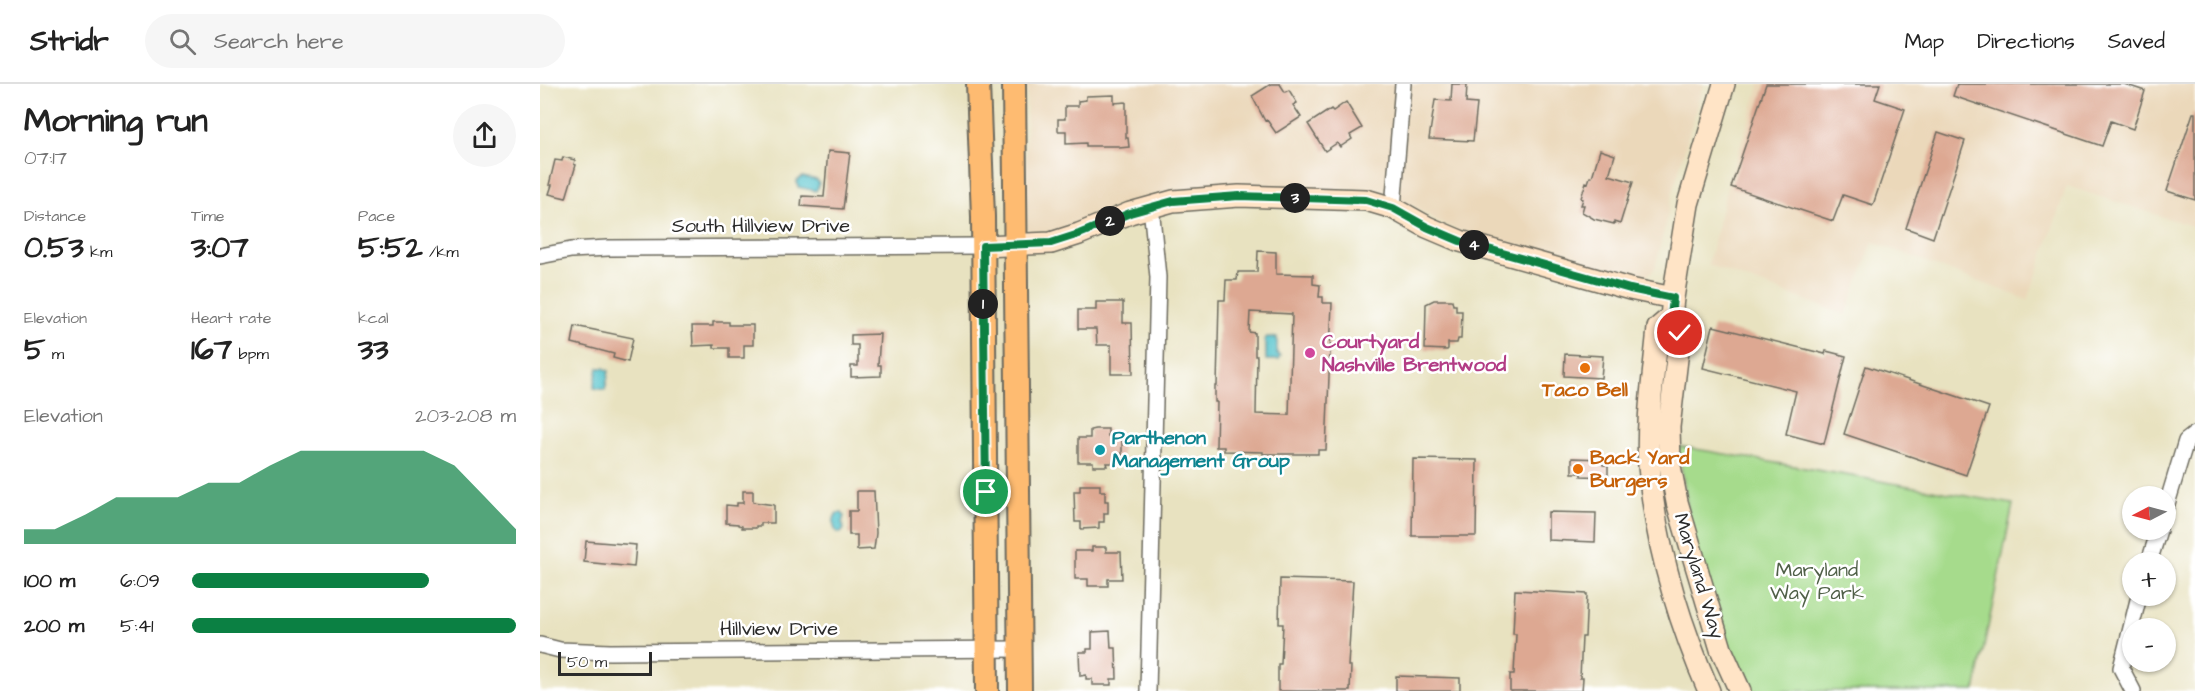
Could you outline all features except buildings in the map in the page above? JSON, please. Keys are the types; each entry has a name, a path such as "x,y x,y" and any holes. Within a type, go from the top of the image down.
{"main road":[{"path":"978,84 983,246 987,691"},
{"path":"1014,84 1020,691"},
{"name":"Maryland Way","path":"1709,691 1693,655 1663,558 1649,465 1649,426 1658,328 1672,307 1688,204 1724,84"},
{"path":"983,246 1051,243 1151,206 1173,201 1239,196 1366,200 1393,208 1427,227 1466,243 1630,289 1672,307"},
{"name":"Maryland Way","path":"1672,307 1680,333 1669,427 1670,466 1677,502 1721,649 1740,691"},
{"path":"1663,558 1691,550"}],"street":[{"path":"1393,208 1403,84"},
{"path":"1148,691 1158,277 1151,206"},
{"name":"South Hillview Drive","path":"540,256 571,250 608,248 983,246"},
{"path":"2172,486 2186,441 2195,434"},
{"path":"2133,691 2121,668 2136,606"},
{"name":"Hillview Drive","path":"540,645 560,650 610,652 1020,649"}],"shaded area":[{"path":"1027,84 1703,84 1672,195 1655,268 1646,277 1633,282 1498,247 1440,223 1413,206 1376,191 1223,188 1150,198 1114,208 1058,231 1028,232 1026,224"},
{"path":"1760,84 2195,84 2195,227 2067,186 2028,300 1873,242 1846,315 1708,265 1727,188"}],"green space":[{"name":"Maryland Way Park","path":"1678,446 2013,504 1975,691 1740,691 1698,574"}],"water":[{"path":"802,177 817,180 819,184 816,191 798,187 797,181"},
{"path":"1267,337 1277,338 1277,354 1280,356 1278,360 1266,360 1264,340"},
{"path":"598,368 609,371 605,390 594,388"},
{"path":"837,513 842,513 844,516 842,523 844,529 841,533 835,530 834,525"}],"place":[{"name":"Courtyard Nashville Brentwood","path":"1310,353"},
{"name":"Taco Bell","path":"1585,368"},
{"name":"Parthenon Management Group","path":"1100,450"},
{"name":"Back Yard Burgers","path":"1578,469"}],"route":[{"path":"986,492 983,246 1051,243 1151,206 1199,198 1239,196 1366,200 1393,208 1427,227 1460,241 1630,289 1673,298 1671,317 1680,333"}]}
